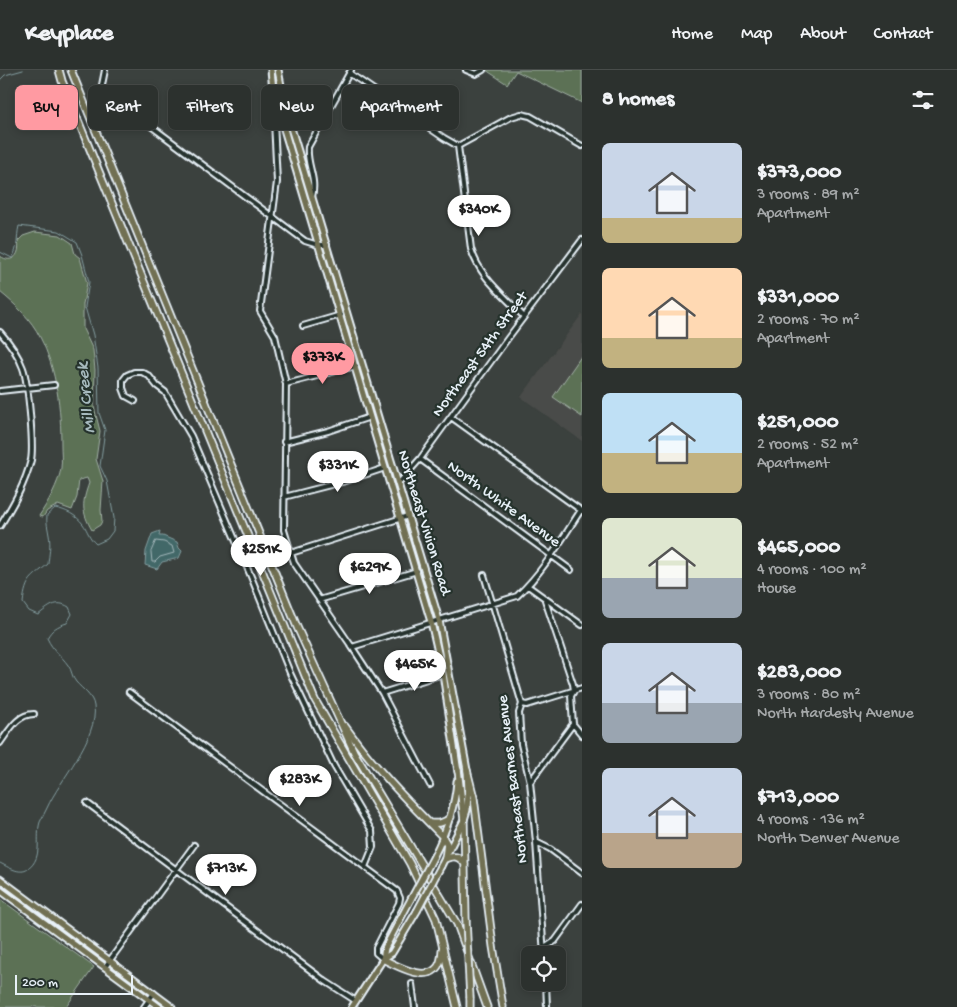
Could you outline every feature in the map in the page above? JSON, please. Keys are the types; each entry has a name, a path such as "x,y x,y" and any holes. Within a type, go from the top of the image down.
{"highway":[{"path":"60,70 66,90 315,700 410,864 436,919 457,1007"},
{"path":"71,70 297,627 354,752 457,924 487,1007"},
{"path":"336,713 358,745 443,837 446,844 444,859 452,856 459,857 465,864"},
{"path":"458,770 464,820 470,1007"},
{"path":"467,770 474,798 493,946 503,1007"},
{"path":"430,823 438,824 445,822 451,817"},
{"path":"383,960 410,972 429,973 436,970 440,964 442,943"}],"main road":[{"name":"Northeast Vivion Road","path":"270,70 273,85"},
{"name":"Northeast Vivion Road","path":"278,70 286,111 439,620 467,770 468,794 464,820 417,911 392,953 383,960 352,1007"},
{"name":"Northeast Vivion Road","path":"285,130 432,622 443,674 458,770 457,789 451,817 434,856 385,948 383,960"},
{"path":"0,879 172,1007"},
{"path":"0,890 159,1007"}],"street":[{"path":"105,70 102,85 104,92 305,242 318,245 326,244"},
{"path":"466,70 476,74 483,70"},
{"path":"312,197 315,186 307,154 309,144 350,72 458,146"},
{"path":"458,146 511,117 521,114 530,116 582,146"},
{"path":"275,130 277,182 260,311 275,336 286,384 284,530 294,563 382,693 430,785"},
{"path":"458,146 473,257 479,268 505,300 524,317"},
{"name":"Northeast 54th Street","path":"398,484 420,459 582,240"},
{"path":"303,326 341,315"},
{"path":"0,332 14,350 23,368 32,452 20,491 0,526"},
{"path":"286,384 356,366"},
{"path":"135,401 126,396 123,388 124,380 127,375 134,372 142,372 149,376 165,392 191,436 290,673 334,766 372,831 373,847 365,867"},
{"path":"0,391 54,385"},
{"path":"284,442 370,417"},
{"path":"352,647 517,596 528,586 582,511 451,417"},
{"name":"North White Avenue","path":"420,459 571,570"},
{"path":"284,496 346,481 386,468"},
{"path":"290,553 408,516"},
{"path":"319,600 416,571"},
{"name":"Northeast Barnes Avenue","path":"484,575 522,704 519,722 521,750 530,782 544,946"},
{"path":"528,586 545,600 553,603 582,624"},
{"path":"530,782 572,724 571,696 574,691 545,600"},
{"path":"382,693 443,674"},
{"path":"522,704 527,705 582,688"},
{"path":"130,692 395,889 399,895 399,903 376,948 376,953 383,960"},
{"path":"0,743 16,721 24,716 34,714"},
{"path":"572,724 582,735"},
{"path":"87,803 318,975 356,1001"},
{"path":"536,842 550,849 582,873"},
{"path":"104,967 194,844"},
{"path":"548,946 555,941 582,904"},
{"path":"412,984 415,1007"},
{"path":"546,991 547,1007"},
{"path":"144,1007 154,993"}],"shaded area":[{"path":"582,314 582,441 521,397"}],"green space":[{"path":"486,70 582,70 582,103 516,71 507,84"},
{"path":"35,232 60,235 72,243 75,254 80,258 87,283 83,304 83,329 93,350 95,370 94,407 100,431 96,459 103,481 102,521 100,525 92,530 84,512 85,496 89,483 87,478 79,480 77,497 72,510 58,505 47,511 43,517 39,516 55,487 61,468 60,418 57,390 46,350 36,330 23,313 0,292 0,256 9,259 15,257 19,246 18,241 23,236"},
{"path":"582,355 582,417 553,397"},
{"path":"0,899 94,967 66,1007 0,1007"}],"water":[{"path":"160,531 159,536 177,542 182,551 179,558 162,562 157,569 145,565 146,551 152,534"}],"waterway":[{"name":"Mill Creek","path":"0,80 5,75 23,70"},
{"name":"Mill Creek","path":"0,252 12,258 19,226 59,231 77,242 89,282 85,307 93,335 98,368 99,413 105,430 100,466 107,481 114,518 113,531 107,539 96,544 83,524 70,513 55,508 47,515 50,542 48,564 30,580 23,603 29,611 38,615 56,604 69,607 72,614 67,623 55,628 47,638 69,667 75,680 92,699 94,718 84,745 40,822 38,853 33,864 25,871 21,871 14,870 0,863"}]}
